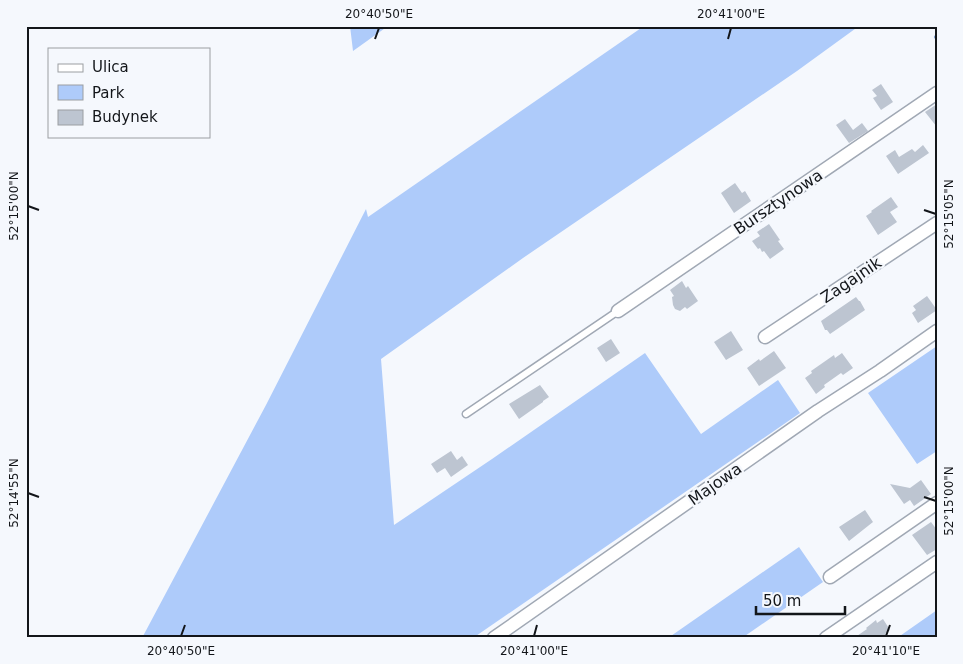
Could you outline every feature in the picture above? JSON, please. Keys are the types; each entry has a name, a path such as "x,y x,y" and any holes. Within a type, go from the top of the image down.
{"street":[{"name":"Bursztynowa","path":"618,311 937,93"},
{"name":"Zagajnik","path":"765,337 937,223"},
{"name":"Majowa","path":"494,638 818,411 937,331"},
{"path":"830,578 937,503"},
{"path":"826,638 937,562"}],"lane":[{"path":"466,414 618,311"}],"green space":[{"path":"350,26 388,26 353,51"},
{"path":"644,26 859,26 797,71 523,258 381,359 394,525 645,353 701,434 778,380 800,413 473,638 142,638 266,405 366,209 368,217"},
{"path":"937,346 937,451 917,464 868,393"},
{"path":"799,547 823,582 742,638 668,638"},
{"path":"937,610 937,638 897,638"}],"building":[{"path":"881,84 893,102 881,110 873,98 877,96 872,90"},
{"path":"937,104 937,127 925,112"},
{"path":"845,119 853,130 862,123 868,131 849,143 836,125"},
{"path":"923,145 929,153 898,174 886,156 895,150 899,157 912,149 915,152"},
{"path":"735,183 742,193 745,191 751,201 734,213 721,193"},
{"path":"891,197 898,207 890,212 897,222 878,235 866,216"},
{"path":"769,224 784,249 770,259 752,241 760,236 757,232"},
{"path":"682,281 686,288 688,286 698,301 687,309 685,307 680,311 675,309 673,305 672,297 674,296 670,290"},
{"path":"927,296 937,310 918,323 912,313 916,310 913,306"},
{"path":"856,297 865,310 830,334 825,330 821,321"},
{"path":"731,331 743,350 726,360 714,342"},
{"path":"611,339 620,353 606,362 597,348"},
{"path":"774,351 786,368 759,386 747,368"},
{"path":"842,353 853,368 843,375 841,373 824,385 825,387 816,394 805,378 812,373 811,371 834,355 835,358"},
{"path":"540,385 549,397 519,419 509,404"},
{"path":"451,451 457,460 462,456 468,465 451,477 445,468 437,473 431,464"},
{"path":"921,480 931,494 914,506 910,500 904,504 890,484 910,488"},
{"path":"865,510 873,522 849,541 839,527"},
{"path":"931,522 937,530 937,549 927,555 912,535"},
{"path":"883,619 890,630 885,634 888,638 854,638 876,620 877,623"}]}
